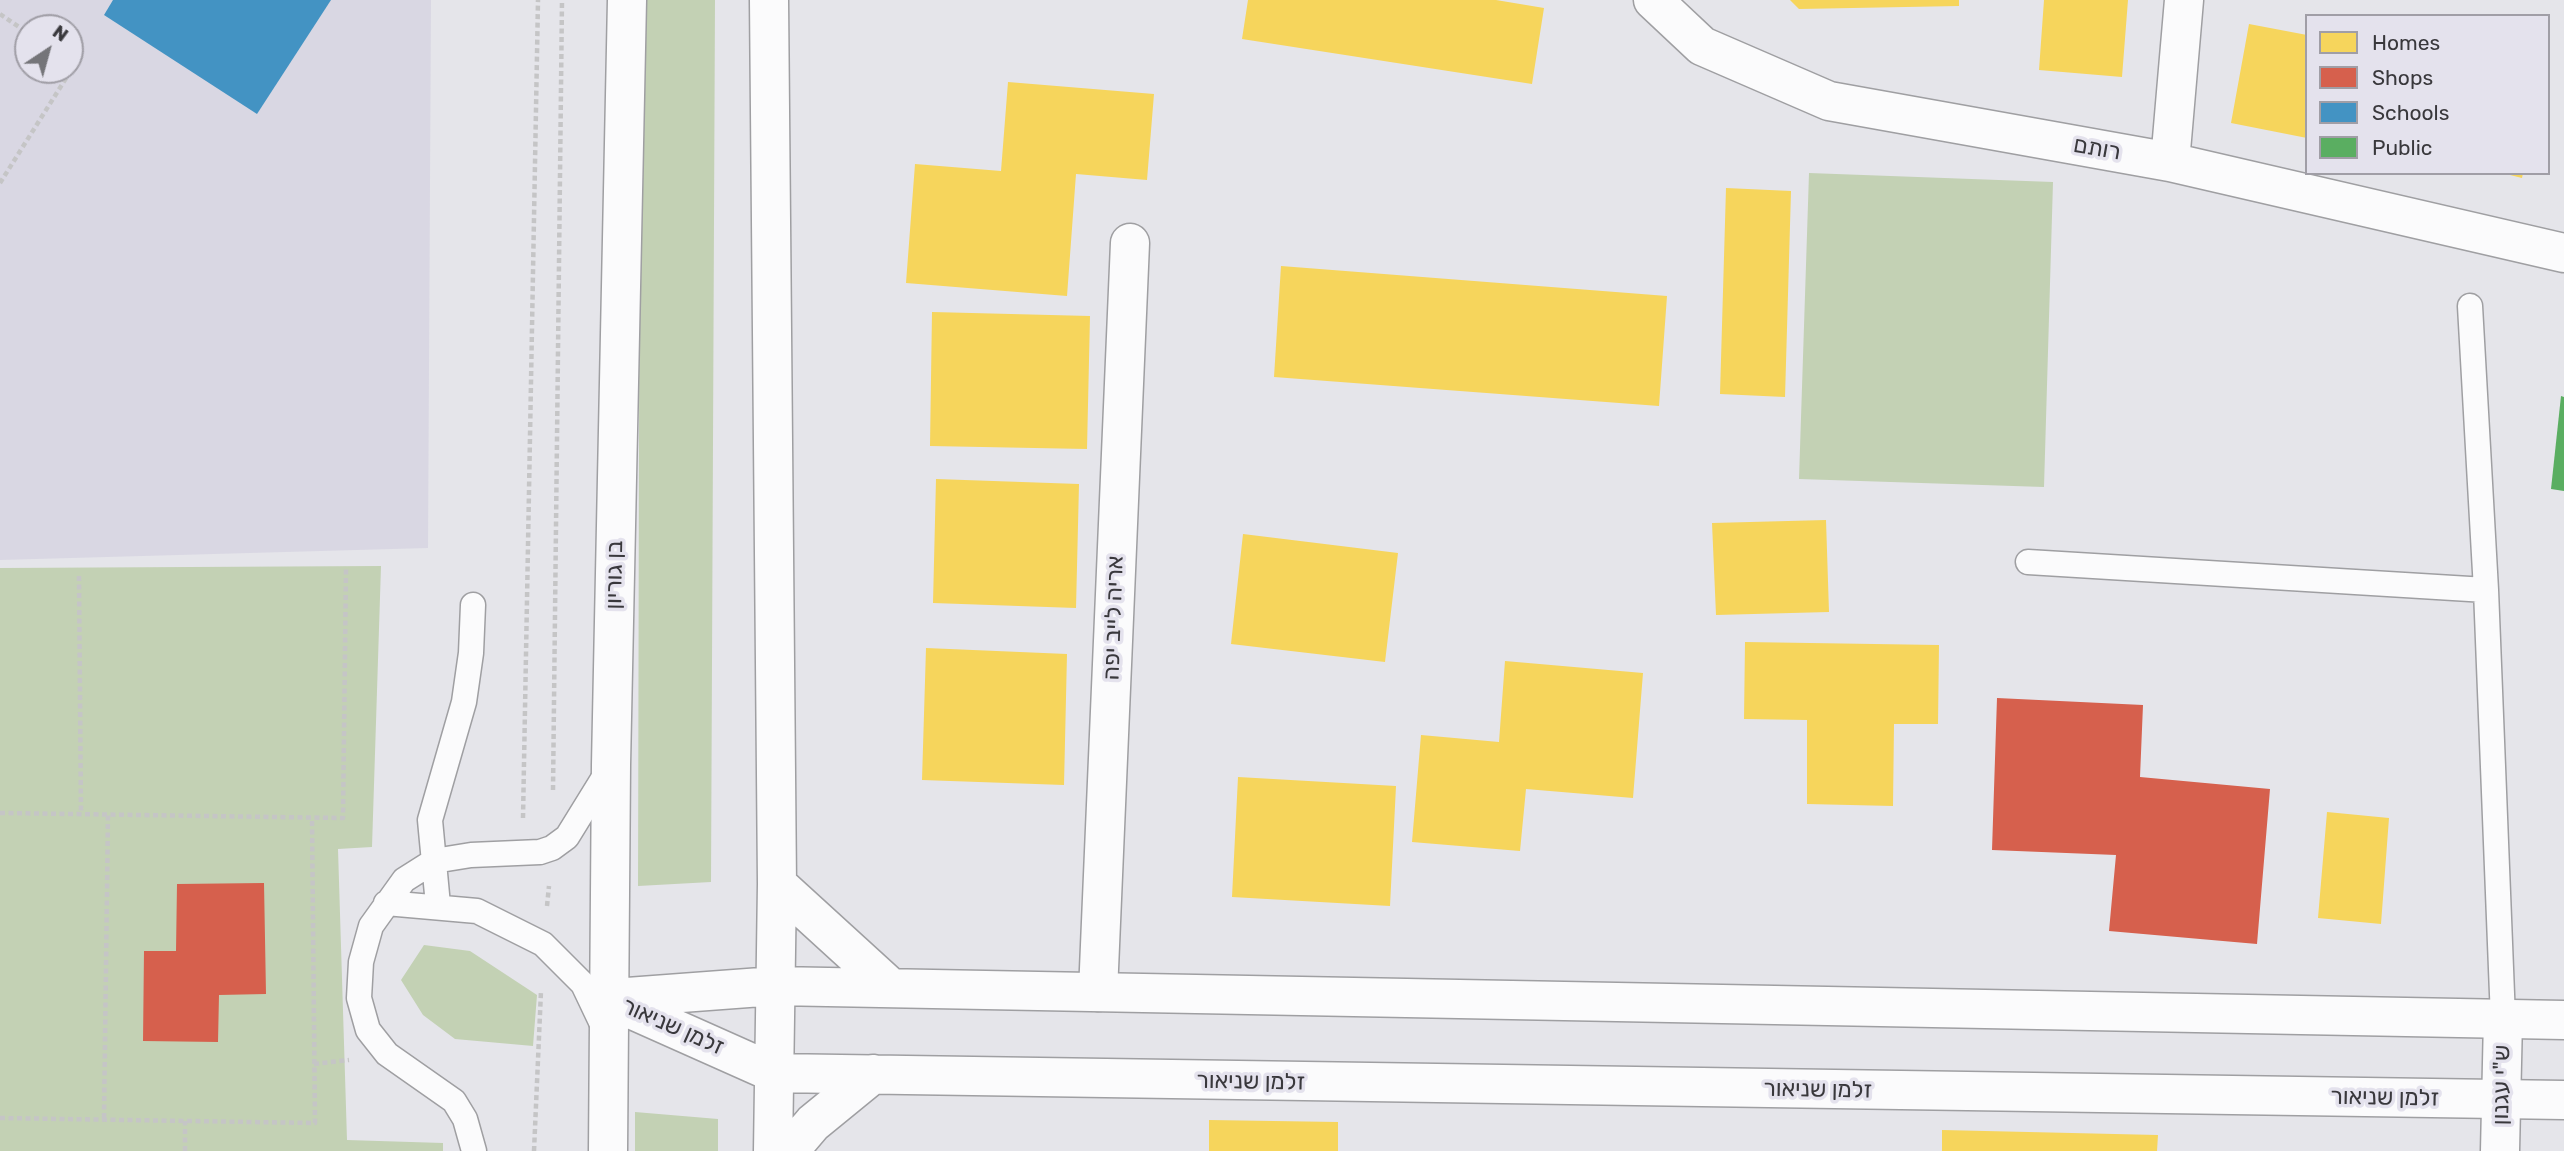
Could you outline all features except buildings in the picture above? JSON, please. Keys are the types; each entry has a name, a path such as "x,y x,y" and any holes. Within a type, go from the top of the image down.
{"street":[{"name":"בן גוריון","path":"608,1151 611,765 627,0"},
{"path":"769,0 777,884 774,1151"},
{"name":"רותם","path":"1653,0 1702,46 1829,101 2170,162 2564,253"},
{"path":"2170,162 2184,0"},
{"name":"אריה לייב יפה","path":"1098,992 1130,243"},
{"path":"777,884 891,988"},
{"name":"זלמן שניאור","path":"608,999 775,986 2564,1020"},
{"name":"זלמן שניאור","path":"608,999 774,1073 2564,1100"},
{"name":"ש\"י עגנון","path":"2500,1151 2503,1019"},
{"path":"789,1151 813,1123 873,1074"}],"lane":[{"path":"2470,306 2486,590 2503,1019"},
{"path":"2028,562 2486,590"},
{"path":"438,905 430,820 464,702 471,653 473,605"},
{"path":"474,1151 465,1119 454,1101 387,1054 368,1030 359,998 361,962 371,926 404,880 434,861 552,848 567,837 611,765"},
{"path":"386,903 438,905 477,911 543,944 583,984 608,1036"}],"path":[{"path":"523,853 538,0"},
{"path":"534,1151 543,944 552,848 562,0"},
{"path":"0,183 62,84"},
{"path":"0,813 343,818 346,567"},
{"path":"79,576 81,813"},
{"path":"104,1118 108,814"},
{"path":"0,1118 315,1123 312,818"},
{"path":"185,1121 185,1151"}],"shaded area":[{"path":"0,0 431,0 428,548 0,560"}],"green space":[{"path":"640,0 715,0 711,882 638,886"},
{"path":"1809,173 2053,182 2044,487 1799,479"},
{"path":"381,566 372,847 338,849 347,1140 443,1143 443,1151 0,1151 0,568"},
{"path":"424,945 470,951 537,995 533,1046 455,1039 423,1015 401,980"},
{"path":"635,1112 718,1119 718,1151 635,1151"}]}
